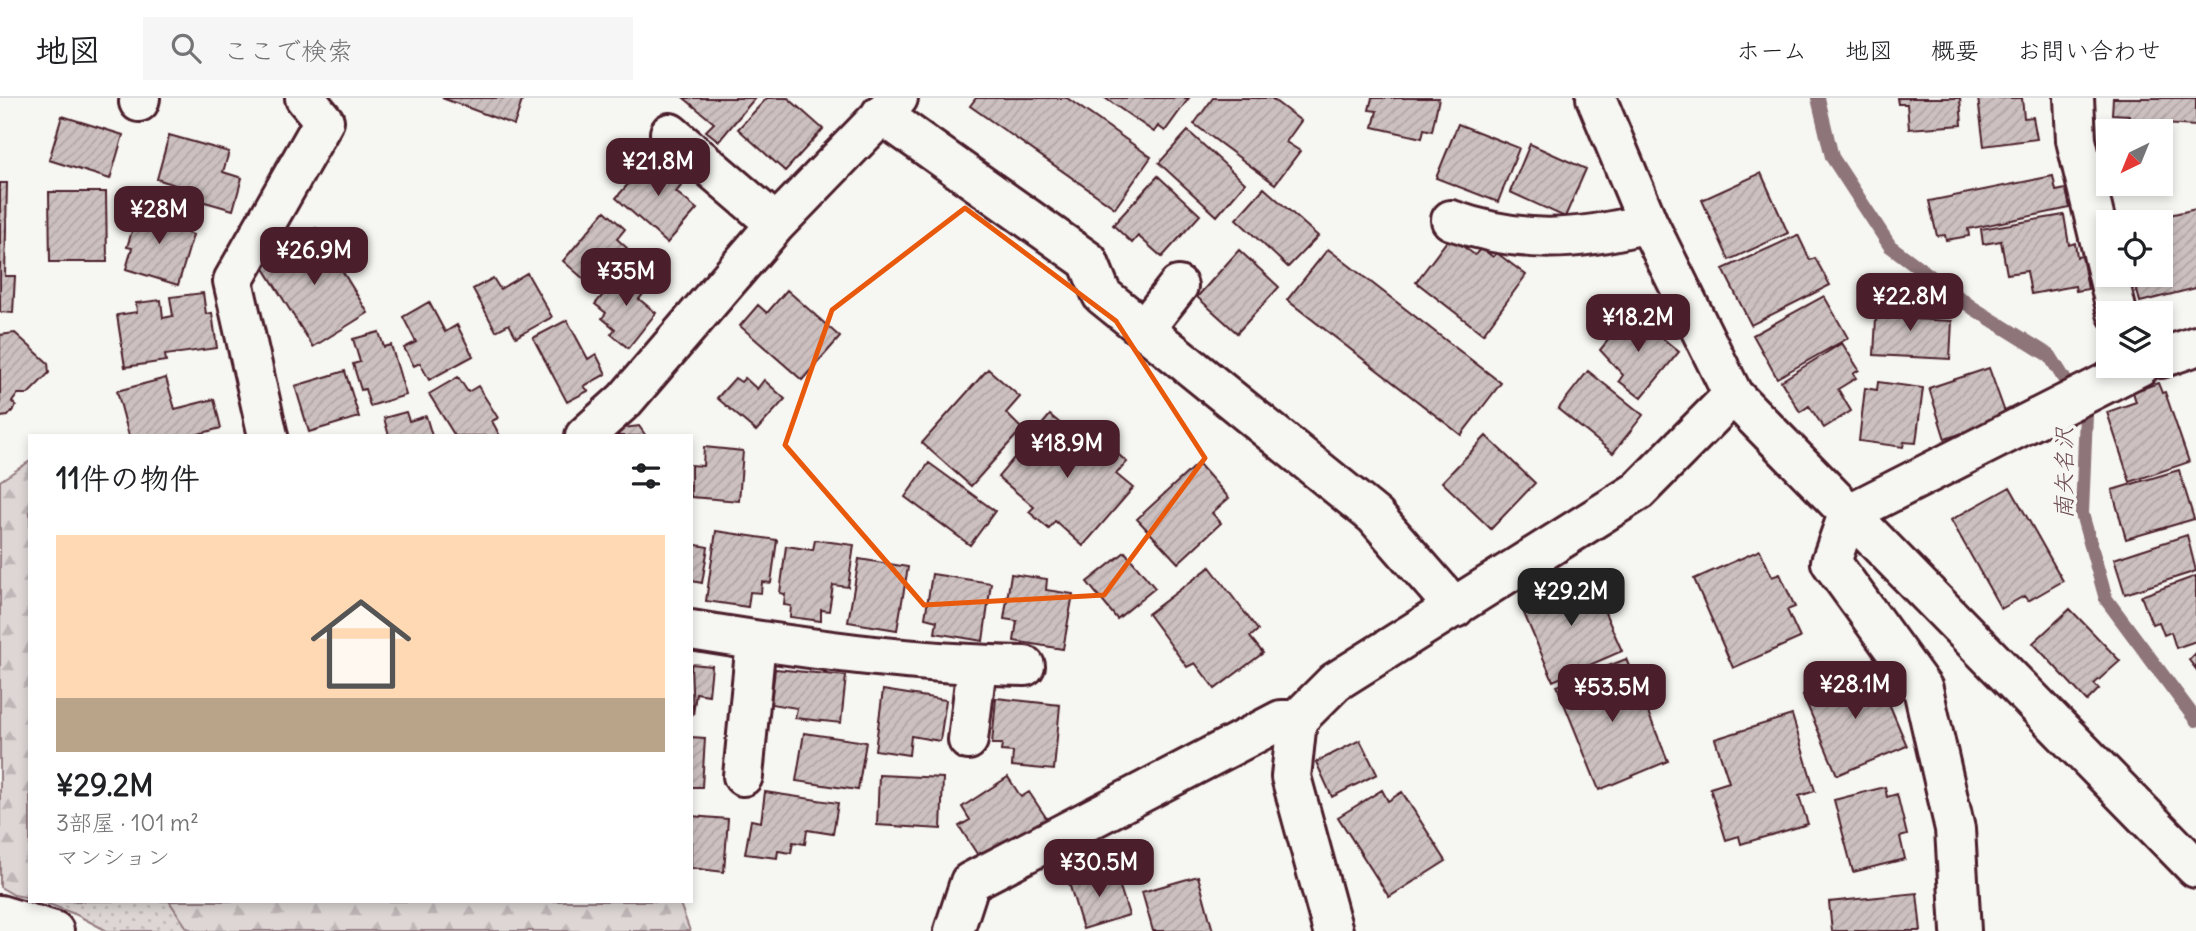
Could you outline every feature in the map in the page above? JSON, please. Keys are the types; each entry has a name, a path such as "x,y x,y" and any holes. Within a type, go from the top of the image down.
{"street":[{"path":"268,434 233,281 324,121 305,98"},
{"path":"1596,98 1648,223 1733,395 2196,868"},
{"path":"2074,98 2076,140 2114,301"},
{"path":"587,434 625,400 776,223 889,106 1088,261 1102,295 1375,516 1455,608"},
{"path":"670,133 776,223"},
{"path":"1451,220 1488,233 1561,239 1607,233 1648,223"},
{"path":"1145,328 1178,286"},
{"path":"2173,355 2196,348"},
{"path":"1961,931 1955,830 1923,689 1831,562 1848,514 2117,378"},
{"path":"1333,931 1291,777 1297,720 1335,681 1638,491 1733,395"},
{"path":"693,629 756,641 976,665 1024,666"},
{"path":"743,776 756,641"},
{"path":"968,740 976,665"},
{"path":"954,931 970,882 1281,720 1297,720"},
{"path":"0,915 54,931"}],"highlighted area":[{"path":"965,208 1116,321 1205,458 1104,595 924,605 785,445 832,310"}],"green space":[{"path":"28,462 28,898 14,895 0,887 0,481"},
{"path":"46,903 328,903 376,931 107,931"},
{"path":"170,903 680,903 690,931 195,931 187,928"}],"building":[{"path":"442,98 523,98 514,125"},
{"path":"684,98 755,98 719,141 706,131 714,123"},
{"path":"767,98 788,98 823,129 785,171 738,129"},
{"path":"976,98 1067,98 1151,157 1115,208 970,106"},
{"path":"1105,98 1189,98 1165,131 1158,126 1154,132"},
{"path":"1213,98 1271,98 1301,121 1286,142 1300,151 1275,184 1194,124"},
{"path":"1372,98 1439,98 1432,131 1424,129 1422,138 1373,127 1377,111 1369,110"},
{"path":"1897,98 1960,98 1962,125 1909,129 1907,104 1898,104"},
{"path":"1978,98 2022,98 2024,118 2033,117 2037,139 1984,146"},
{"path":"2113,98 2196,98 2196,126 2174,125 2174,119 2128,119 2129,115 2112,114"},
{"path":"62,116 123,135 110,179 49,160"},
{"path":"1458,124 1519,148 1498,202 1436,178"},
{"path":"1188,131 1245,183 1217,216 1159,163"},
{"path":"169,135 229,152 223,172 242,178 233,210 173,193 175,185 157,179"},
{"path":"1530,144 1586,169 1565,217 1510,192"},
{"path":"656,152 686,180 676,192 697,209 667,243 616,198"},
{"path":"1761,173 1788,233 1729,260 1702,200"},
{"path":"1158,176 1200,215 1162,257 1138,236 1132,243 1113,225"},
{"path":"2053,176 2056,191 2066,189 2070,208 1968,229 1969,236 1946,240 1945,235 1937,236 1929,201"},
{"path":"0,183 7,183 5,276 15,276 13,313 0,312"},
{"path":"1264,188 1318,236 1288,267 1236,219"},
{"path":"49,192 106,192 107,262 50,262"},
{"path":"140,206 191,222 187,233 193,235 178,285 126,269 132,248 127,247"},
{"path":"2196,209 2196,288 2140,301 2136,287 2173,287 2173,214"},
{"path":"605,211 625,229 617,239 627,248 593,287 563,261"},
{"path":"2064,215 2069,245 2075,243 2077,257 2082,256 2088,289 2076,291 2075,286 2031,294 2027,271 2007,274 2001,241 1983,244 1981,229"},
{"path":"316,228 368,313 313,347 260,262"},
{"path":"1798,235 1810,260 1815,258 1830,285 1751,325 1723,269"},
{"path":"1450,237 1475,255 1481,248 1493,257 1497,253 1526,275 1483,334 1416,282"},
{"path":"1328,249 1501,383 1461,435 1287,300"},
{"path":"1239,250 1279,287 1237,333 1197,297"},
{"path":"625,269 648,288 639,299 656,313 628,348 611,334 615,329 602,318 606,313 595,304"},
{"path":"527,273 552,317 516,337 509,324 496,331 473,289 493,278 500,289"},
{"path":"787,290 840,337 802,380 740,326 758,305 767,313"},
{"path":"203,293 206,314 212,313 217,348 165,355 166,361 125,367 117,315 137,312 136,303 161,300 163,318 173,316 170,297"},
{"path":"1824,296 1848,338 1777,378 1753,335"},
{"path":"1877,300 1914,301 1913,319 1952,321 1950,359 1874,355"},
{"path":"429,302 445,332 457,325 473,356 429,380 420,363 414,366 404,348 416,342 403,317"},
{"path":"1631,312 1679,352 1641,398 1619,381 1623,375 1600,350"},
{"path":"567,320 588,359 596,354 606,374 584,386 588,391 567,402 533,338"},
{"path":"379,332 384,347 391,345 406,395 370,406 365,389 361,390 353,364 360,362 353,339"},
{"path":"15,333 48,363 49,373 28,394 18,394 12,402 16,406 8,416 0,417 0,335"},
{"path":"1842,343 1859,370 1853,374 1856,378 1838,389 1851,411 1824,428 1809,406 1800,412 1781,381"},
{"path":"1989,368 2007,418 1945,439 1929,388"},
{"path":"988,369 1020,397 1006,413 1022,429 971,486 922,443"},
{"path":"345,371 359,417 309,432 295,386"},
{"path":"1588,371 1643,415 1613,453 1558,409"},
{"path":"458,377 468,392 478,386 498,418 492,421 499,434 454,434 429,394"},
{"path":"166,378 175,409 214,399 221,428 198,434 128,434 117,391"},
{"path":"735,378 741,382 745,378 757,389 764,380 785,399 756,431 717,398"},
{"path":"1878,382 1923,388 1916,443 1904,442 1903,447 1859,441 1865,388 1877,390"},
{"path":"2158,383 2162,393 2165,392 2189,462 2130,482 2107,412 2136,402 2133,392"},
{"path":"406,412 409,421 426,416 431,434 388,434 384,418"},
{"path":"1050,415 1096,453 1105,443 1127,462 1116,474 1133,488 1083,546 1055,521 1049,529 1029,512 1034,507 998,477"},
{"path":"639,426 645,434 616,434 624,428"},
{"path":"1486,436 1535,483 1491,529 1442,482"},
{"path":"704,447 743,451 739,501 693,497 693,465 703,466"},
{"path":"929,463 995,511 970,545 905,497"},
{"path":"1198,463 1229,498 1212,513 1221,523 1178,563 1137,519"},
{"path":"2179,470 2194,519 2126,539 2112,490"},
{"path":"2010,487 2063,581 2028,601 2024,596 2001,609 1951,520"},
{"path":"716,531 777,540 771,583 762,582 761,593 750,592 748,607 706,601"},
{"path":"2187,535 2196,571 2125,594 2114,559"},
{"path":"815,540 854,545 848,587 833,585 829,611 821,610 821,621 790,617 791,606 784,605 785,594 780,593 786,546 813,550"},
{"path":"693,544 708,547 702,583 693,581"},
{"path":"1760,550 1772,577 1780,574 1795,607 1787,610 1800,638 1733,668 1694,579"},
{"path":"1125,552 1155,588 1117,619 1087,582"},
{"path":"859,559 908,567 897,630 848,622"},
{"path":"1210,567 1258,630 1250,637 1263,653 1215,689 1195,663 1187,667 1148,614"},
{"path":"932,574 991,583 983,641 935,633 937,621 925,618"},
{"path":"1011,574 1047,579 1046,590 1073,594 1063,649 1014,641 1017,621 1004,619"},
{"path":"1588,574 1622,651 1553,681 1520,604"},
{"path":"2196,576 2196,641 2176,648 2171,632 2164,635 2159,622 2152,624 2141,596"},
{"path":"2070,609 2120,661 2094,684 2099,689 2087,701 2033,643"},
{"path":"2196,653 2196,669 2189,660"},
{"path":"1626,659 1668,761 1599,790 1557,686"},
{"path":"693,664 712,666 709,695 696,693 693,715"},
{"path":"1874,668 1907,746 1837,775 1803,695"},
{"path":"775,669 846,676 841,723 795,718 797,708 771,704"},
{"path":"883,690 946,700 940,741 911,736 909,755 875,750"},
{"path":"996,698 1060,705 1054,770 1012,766 1013,752 1001,751 1002,744 992,744"},
{"path":"1792,715 1815,791 1799,796 1808,824 1741,844 1739,836 1726,840 1710,788 1729,782 1715,739"},
{"path":"804,733 866,742 858,790 796,781"},
{"path":"693,737 705,738 702,787 693,787"},
{"path":"1360,740 1377,774 1332,797 1316,762"},
{"path":"879,775 943,778 941,829 877,825"},
{"path":"1008,777 1021,797 1029,792 1047,819 981,860 959,826 970,820 962,807"},
{"path":"1885,787 1887,797 1897,794 1907,835 1900,837 1905,859 1853,872 1834,800"},
{"path":"1382,790 1388,801 1402,792 1446,861 1389,897 1338,817"},
{"path":"765,792 838,803 833,834 807,830 805,844 793,842 791,853 778,851 777,858 745,854 751,820 761,822"},
{"path":"693,816 728,819 724,872 693,868"},
{"path":"1114,868 1129,915 1083,929 1069,883"},
{"path":"1198,876 1213,931 1153,931 1142,892"},
{"path":"1917,893 1921,931 1832,931 1829,902"}],"waterway":[{"name":"南矢名沢","path":"1818,98 1832,157 1890,246 1973,308 2050,356 2086,414 2082,514 2106,599 2196,720"}]}
